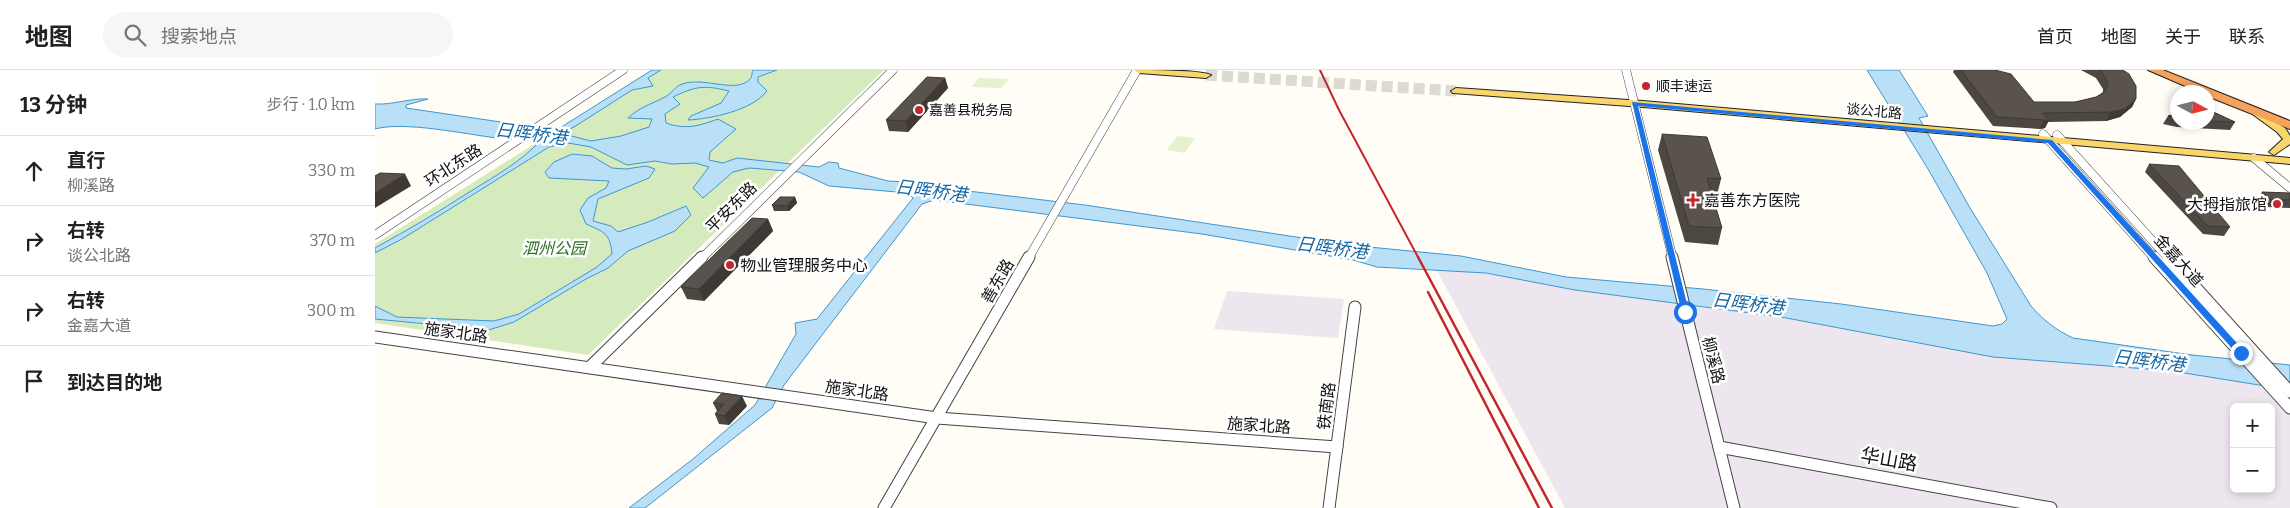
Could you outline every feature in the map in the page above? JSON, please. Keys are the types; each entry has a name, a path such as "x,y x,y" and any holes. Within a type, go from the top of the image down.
{"highway":[{"path":"2153,70 2290,126"},
{"path":"2164,70 2290,120"}],"main road":[{"path":"1138,70 1207,72"},
{"name":"谈公北路","path":"1456,89 1929,127 2290,161"},
{"path":"2254,111 2281,130 2288,140 2274,152"},
{"name":"谈公北路","path":"2053,138 2290,153"}],"street":[{"name":"环北东路","path":"375,234 521,138 532,127 615,70"},
{"name":"环北东路","path":"375,227 511,138 623,70"},
{"name":"平安东路","path":"590,366 893,70"},
{"name":"善东路","path":"884,508 1138,70"},
{"name":"柳溪路","path":"1626,70 1735,508"},
{"name":"金嘉大道","path":"2053,138 2241,353 2285,395"},
{"name":"金嘉大道","path":"2053,138 2257,356 2285,395 2290,408"},
{"path":"2254,158 2290,188"},
{"name":"铁南路","path":"1329,508 1355,307"},
{"name":"施家北路","path":"375,337 590,366 937,418 1337,447"},
{"name":"华山路","path":"1719,447 2051,508"}],"shaded area":[{"path":"1436,269 1479,271 2165,368 2290,391 2290,508 1565,508"},
{"path":"1227,291 1344,299 1338,338 1214,329"}],"green space":[{"name":"泗州公园","path":"652,70 884,70 588,355 375,323 375,244"},
{"path":"979,78 1009,79 1001,88 971,87"},
{"path":"1177,136 1195,138 1185,153 1167,150"}],"water":[{"name":"日晖桥港","path":"652,70 661,70 648,78 653,86 632,90 565,131 564,134 591,141 621,136 649,127 652,119 628,118 641,108 667,96 680,85 688,82 726,85 743,84 751,78 753,70 777,70 758,77 758,82 767,91 761,98 742,108 708,118 688,120 691,116 721,103 729,91 706,87 673,97 680,104 665,114 666,123 686,127 718,119 736,129 710,152 709,160 723,163 737,158 819,167 829,162 838,163 839,168 888,181 941,184 968,191 1085,205 1349,245 1461,256 1566,277 1841,304 1993,326 2002,324 2007,319 1987,273 1928,169 1867,70 1899,70 1928,116 1919,118 1970,208 2031,306 2045,320 2073,338 2192,355 2290,365 2290,390 2172,371 1993,357 1781,317 1575,290 1486,273 1377,267 1353,260 1202,234 934,200 922,204 784,385 772,408 645,508 629,508 693,459 755,405 796,334 795,323 817,319 913,198 908,193 829,186 799,172 749,168 733,172 703,198 693,188 709,167 695,163 672,164 655,161 627,165 591,147 568,143 549,147 402,239 375,253 375,248 436,213 509,167 542,139 540,137 508,135 497,138 402,126 375,129 375,104 428,99 406,105 406,108 521,125 517,129 555,131"},
{"path":"572,154 592,156 612,168 626,169 646,166 655,169 649,178 598,199 593,221 611,226 618,232 686,206 691,215 675,231 628,251 608,268 514,322 479,333 428,324 375,319 375,306 397,317 494,321 519,314 597,267 612,254 610,242 602,231 586,224 580,210 588,198 606,188 609,181 549,178 545,172 554,162"}],"building":[{"path":"1961,70 1995,70 2011,74 2034,102 2075,102 2102,94 2108,86 2100,70 2123,70 2129,74 2136,86 2136,99 2125,109 2110,112 2043,113 2049,120 1997,117"},
{"path":"927,77 945,78 906,121 886,120"},
{"path":"2215,113 2235,122 2215,121"},
{"path":"1662,134 1707,137 1721,179 1707,178 1722,228 1689,226"},
{"path":"2149,164 2179,166 2230,227 2208,226"},
{"path":"380,173 405,174 375,193 375,176"},
{"path":"2262,192 2290,193 2290,200 2271,199"},
{"path":"780,197 795,197 787,206 772,205"},
{"path":"752,218 768,219 699,289 681,287"},
{"path":"722,393 742,396 724,416 715,414 724,404 713,403"}],"tunnel":[{"path":"1206,75 1456,91"}],"railway":[{"path":"1320,70 1339,110 1419,259"},
{"path":"1418,257 1552,508"},
{"path":"1428,292 1539,508"}],"place":[{"name":"顺丰速运","path":"1646,86"},
{"name":"嘉善县税务局","path":"919,110"},
{"name":"嘉善东方医院","path":"1693,200"},
{"name":"大拇指旅馆","path":"2277,204"},
{"name":"物业管理服务中心","path":"730,265"}],"route":[{"path":"1685,312 1634,104 2049,141 2241,353"}]}
